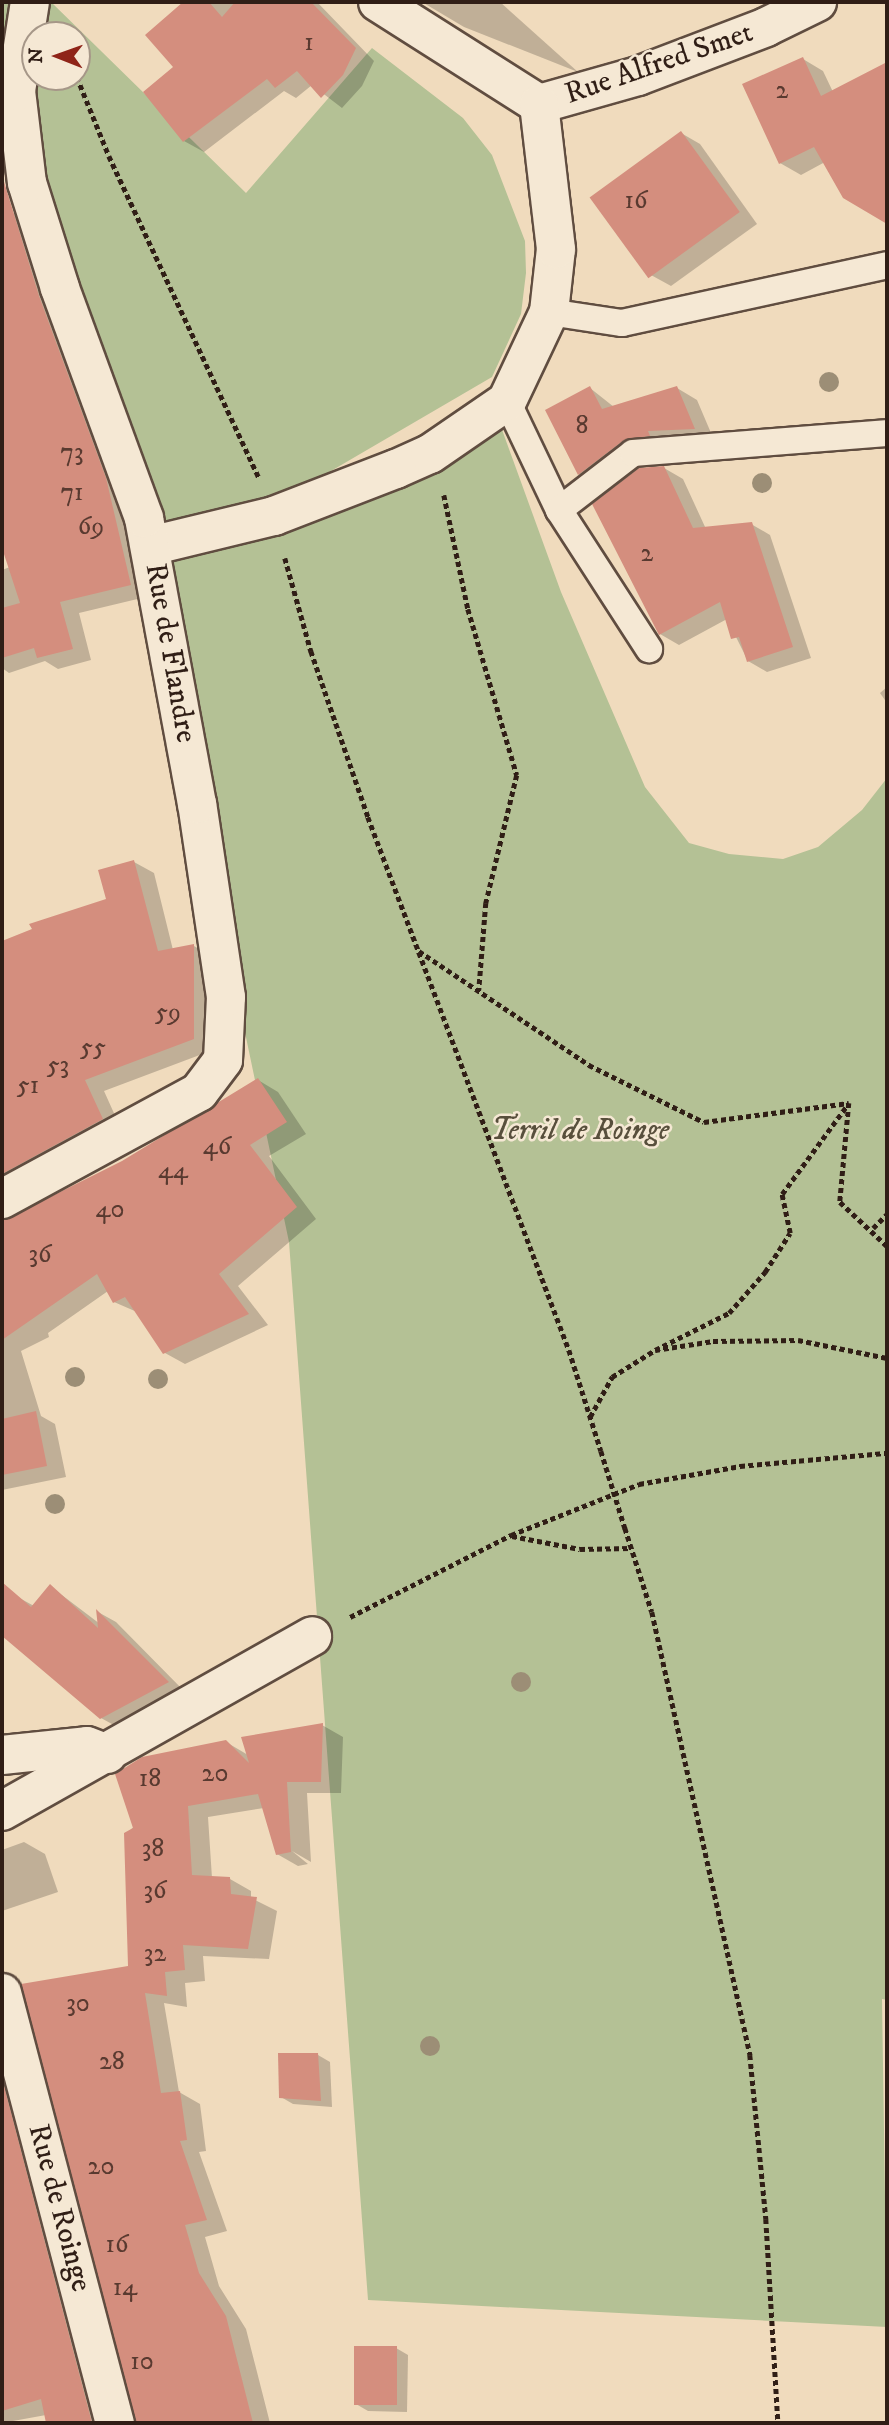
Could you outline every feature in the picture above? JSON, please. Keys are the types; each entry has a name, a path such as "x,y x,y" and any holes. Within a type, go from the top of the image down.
{"street":[{"name":"Rue de Flandre","path":"2,1199 199,1092 223,1060 223,956 144,518 60,288 27,183 16,91 30,2"},
{"path":"150,546 269,503 430,454 507,401 549,312 556,249 539,104 378,2"},
{"name":"Rue Alfred Smet","path":"539,104 638,76 766,27 817,2"},
{"path":"2,1811 108,1754 312,1636"},
{"path":"2,1755 87,1746 108,1754"},
{"name":"Rue de Roinge","path":"2,1993 115,2423"}],"lane":[{"path":"549,312 622,323 887,265"},
{"path":"507,401 559,510 649,649"},
{"path":"559,510 633,453 887,433"}],"path":[{"path":"83,91 109,156 269,503 311,651 590,1417 652,1612 750,2055 778,2423"},
{"path":"430,454 447,503 468,609 517,775 485,903 479,990"},
{"path":"419,951 589,1065 704,1122 849,1103"},
{"path":"849,1103 840,1202 873,1228 887,1246"},
{"path":"590,1417 612,1377 654,1350 729,1313 765,1272 790,1233 782,1194 849,1103"},
{"path":"873,1228 887,1214"},
{"path":"654,1350 713,1341 798,1340 887,1358"},
{"path":"312,1636 511,1535 639,1484 740,1466 887,1452"},
{"path":"511,1535 580,1549 631,1548"}],"green space":[{"name":"Terril de Roinge","path":"2,2 51,2 70,21 21,21 21,91 91,91 91,41 246,193 372,48 463,118 492,155 525,241 526,273 521,314 492,377 235,527 396,469 489,394 561,592 645,787 689,843 729,854 783,859 818,847 862,810 887,778 887,2000 882,1999 887,2327 368,2300 289,1242 197,804 150,546 22,142 2,151"}],"building":[{"path":"183,2 209,2 222,17 235,2 311,2 356,48 343,75 321,98 297,71 275,88 267,79 183,142 143,92 173,67 145,35"},
{"path":"803,57 821,96 887,62 887,224 843,198 814,147 779,164 742,84"},
{"path":"681,131 740,212 648,278 590,197"},
{"path":"2,175 39,296 106,478 131,585 60,602 73,649 37,658 34,648 2,658 2,608 20,603 2,548"},
{"path":"590,386 602,409 677,386 695,429 648,431 650,436 624,440 578,475 545,410"},
{"path":"664,466 693,528 752,522 793,647 747,662 739,637 731,639 720,602 659,635 592,504 639,468"},
{"path":"134,860 158,951 194,944 194,1039 85,1080 103,1119 2,1174 2,941 32,929 29,924 106,899 98,870"},
{"path":"258,1078 287,1122 250,1145 297,1207 219,1274 249,1314 163,1354 125,1297 113,1303 97,1274 2,1340 2,1221 122,1161"},
{"path":"36,1411 47,1466 2,1475 2,1419"},
{"path":"2,1582 31,1607 50,1584 98,1628 96,1609 169,1682 100,1719 2,1636"},
{"path":"323,1723 321,1782 287,1782 291,1852 276,1855 258,1794 188,1806 192,1875 230,1877 231,1894 257,1897 248,1949 183,1945 185,1970 165,1972 167,1996 145,1993 161,2093 180,2091 187,2140 180,2141 207,2220 185,2225 199,2273 226,2316 253,2423 136,2423 21,1984 128,1966 124,1833 133,1828 115,1774 142,1757 226,1740 249,1763 241,1737"},
{"path":"278,2053 318,2053 321,2101 279,2098"},
{"path":"2,2078 92,2423 46,2423 41,2399 2,2411"},
{"path":"354,2346 397,2346 397,2405 354,2405"}]}
